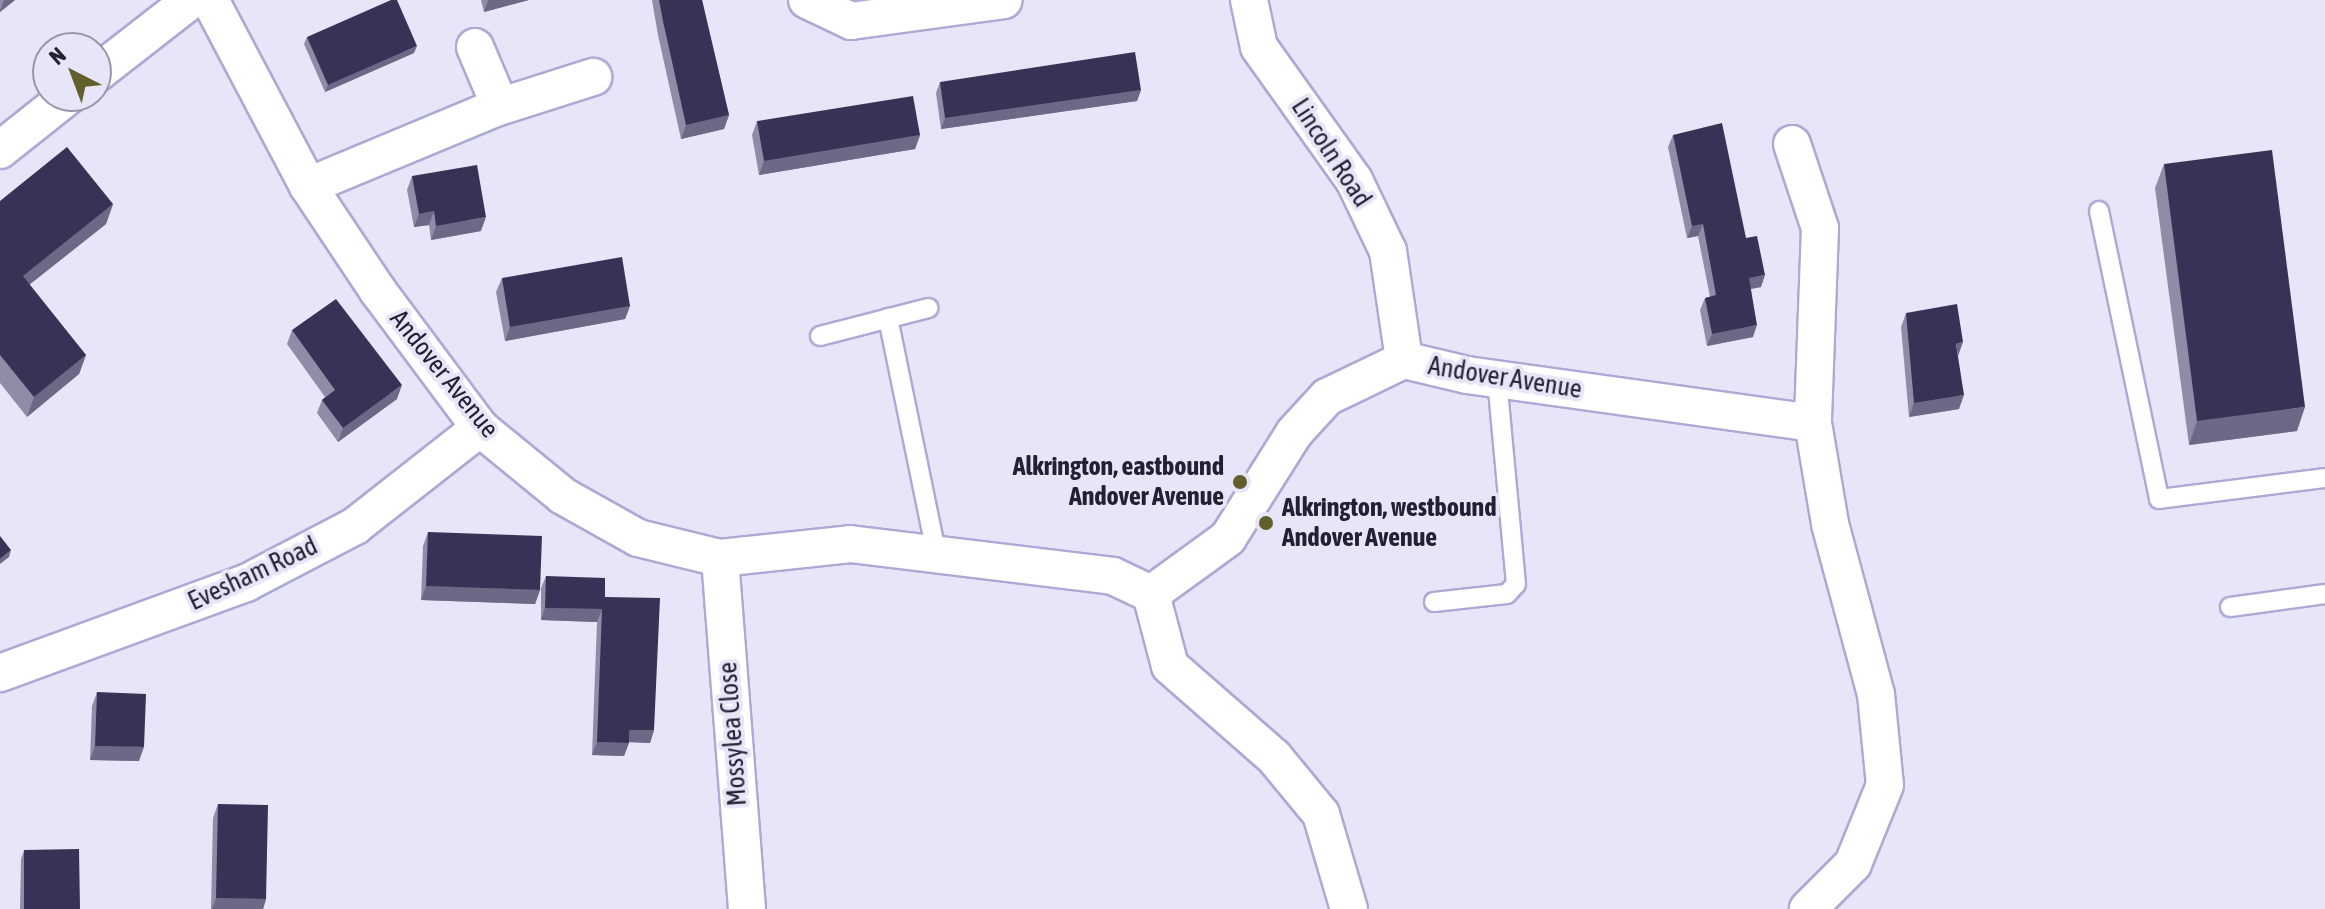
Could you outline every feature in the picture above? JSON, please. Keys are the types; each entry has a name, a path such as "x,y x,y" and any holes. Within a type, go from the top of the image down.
{"street":[{"path":"112,62 191,0"},
{"name":"Andover Avenue","path":"210,0 308,186 378,291 480,428 563,496 638,538 720,558 850,544 936,552 1113,576 1151,594 1228,538 1294,433 1327,397 1404,360 1497,379 1813,423"},
{"path":"807,0 851,21 1004,0"},
{"name":"Lincoln Road","path":"1249,0 1259,47 1354,180 1388,251 1404,360"},
{"path":"475,47 499,107"},
{"path":"308,186 499,107 593,77"},
{"path":"0,150 48,112"},
{"path":"1792,144 1820,228 1813,423 1830,524 1876,694 1885,785 1853,864 1808,909"},
{"name":"Evesham Road","path":"0,673 246,583 355,526 480,428"},
{"name":"Mossylea Close","path":"720,558 747,909"},
{"path":"1151,594 1170,666 1274,757 1321,814 1349,909"}],"lane":[{"path":"2099,211 2159,499 2325,478"},
{"path":"820,336 928,308"},
{"path":"888,318 936,552"},
{"path":"1434,602 1507,594 1516,584 1497,379"},
{"path":"2230,607 2325,594"}],"building":[{"path":"397,0 417,46 328,85 307,37"},
{"path":"659,0 702,0 729,115 686,125"},
{"path":"1135,52 1141,90 945,118 940,82"},
{"path":"913,96 920,135 764,161 757,121"},
{"path":"1722,123 1746,238 1757,236 1765,275 1749,278 1757,325 1712,334 1705,298 1716,295 1703,224 1692,226 1673,135"},
{"path":"67,147 113,204 23,276 86,355 34,397 0,355 0,201"},
{"path":"2272,150 2305,407 2197,421 2164,164"},
{"path":"477,165 486,217 436,226 434,211 419,214 412,176"},
{"path":"622,257 630,306 510,327 502,278"},
{"path":"336,299 402,385 343,428 322,400 335,390 292,330"},
{"path":"1957,304 1963,342 1956,344 1964,395 1914,403 1906,313"},
{"path":"428,532 542,536 540,590 426,586"},
{"path":"0,536 11,550 0,559"},
{"path":"546,576 605,578 605,597 660,598 654,730 629,730 629,743 597,742 602,609 545,608"},
{"path":"97,692 146,694 144,747 95,746"},
{"path":"218,804 268,805 266,899 216,898"},
{"path":"79,849 80,909 24,909 24,850"}],"place":[{"name":"Alkrington, eastbound Andover Avenue","path":"1240,482"},
{"name":"Alkrington, westbound Andover Avenue","path":"1266,523"}]}
